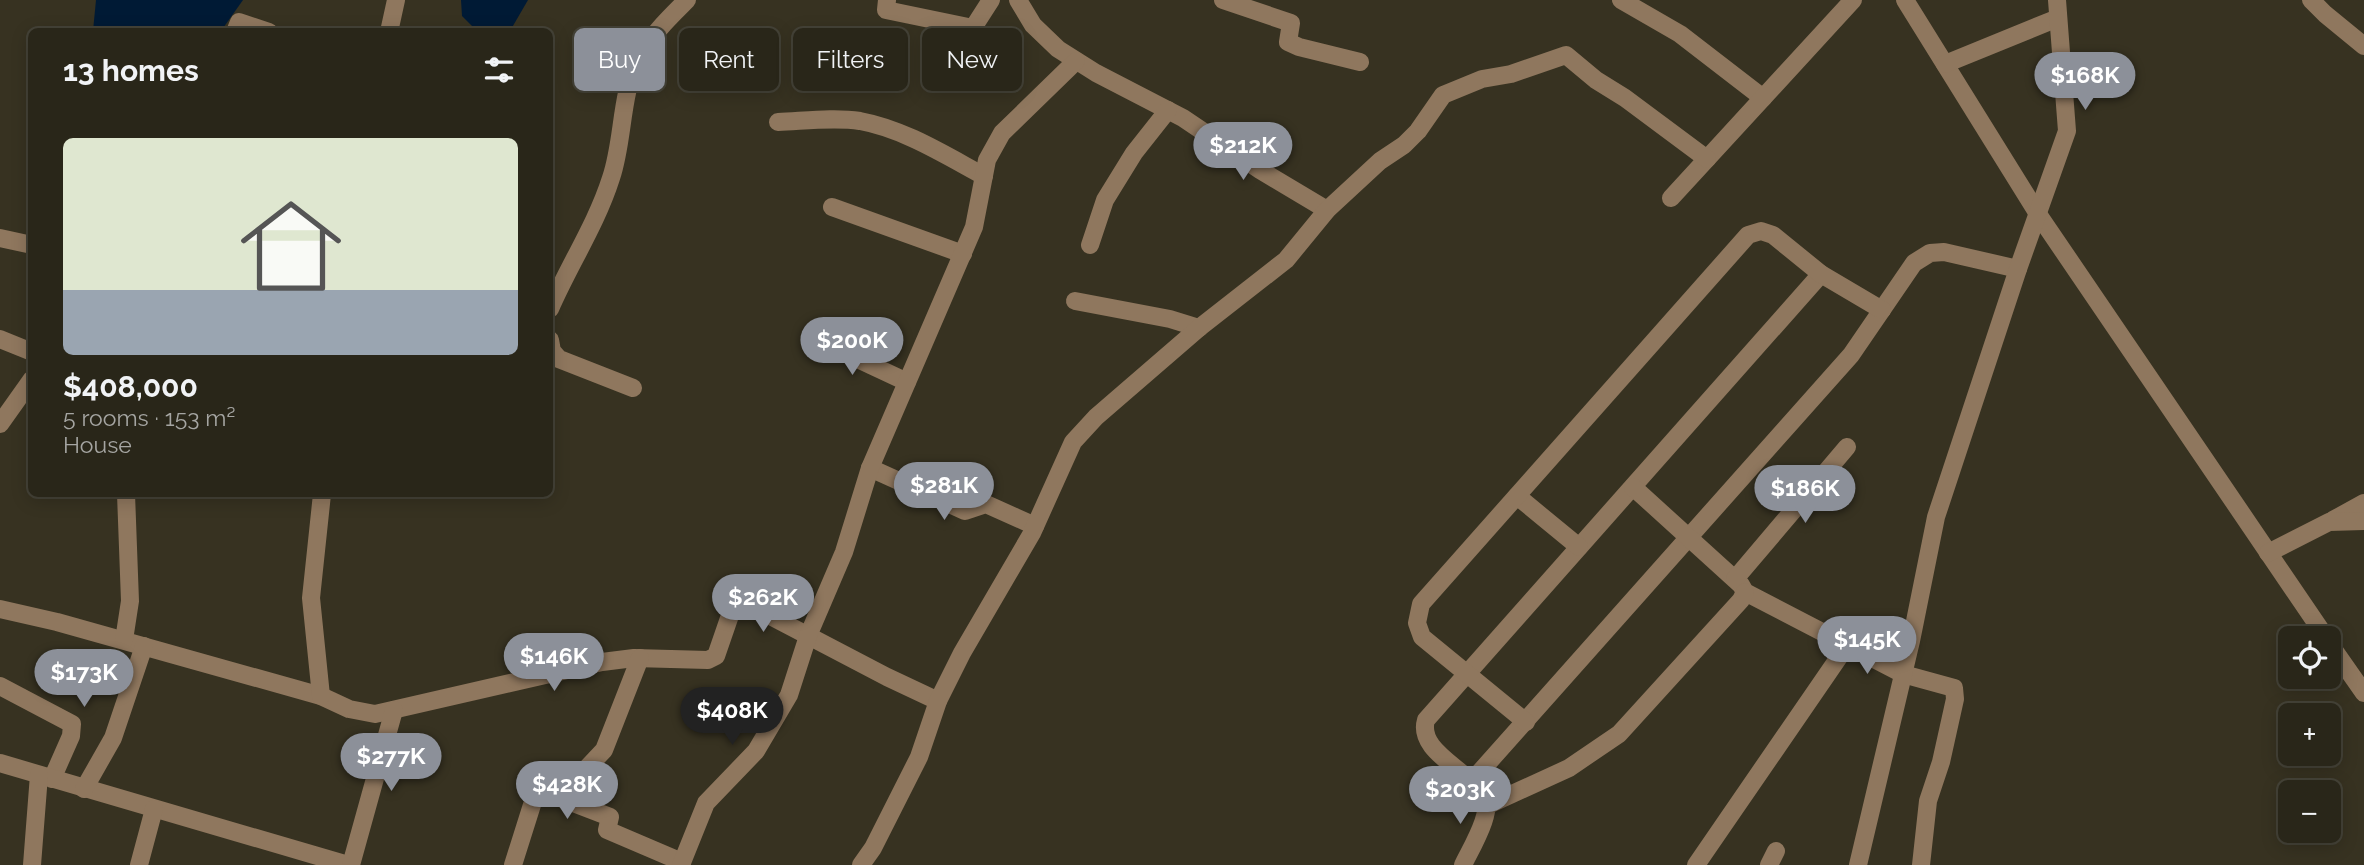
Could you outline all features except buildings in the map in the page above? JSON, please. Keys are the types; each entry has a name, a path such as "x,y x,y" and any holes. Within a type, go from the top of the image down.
{"street":[{"path":"390,28 396,0"},
{"path":"553,303 566,273 585,242 612,176 631,79 639,59 664,23 687,0"},
{"path":"887,0 886,10 974,28 991,0"},
{"path":"1018,0 1033,24 1058,49 1168,110 1327,210"},
{"path":"1621,0 1680,34 1763,98"},
{"path":"1671,198 1853,0"},
{"path":"1905,0 2038,214 2318,626"},
{"path":"2311,0 2364,46"},
{"path":"1230,1 1291,23 1289,42 1299,47 1360,62"},
{"path":"1858,865 1903,674 1936,517 2067,131 2057,9 1945,64"},
{"path":"237,28 239,22 257,28"},
{"path":"862,865 919,757 938,701 962,653 1035,526 1073,442 1096,417 1199,328 1286,260 1327,210 1380,161 1404,145 1418,131 1444,95 1482,79 1510,74 1566,55 1596,80 1625,98 1707,159"},
{"path":"513,865 537,789 610,817 607,830 681,864 706,803 756,751 789,695 808,636 844,552 870,468 974,227 987,160 1002,133 1076,61"},
{"path":"1090,245 1105,200 1134,153 1168,110"},
{"path":"778,122 858,121 886,128 984,176"},
{"path":"832,207 963,254"},
{"path":"1526,722 1422,637 1417,623 1421,604 1748,235 1760,231 1773,235 1821,274 1882,310"},
{"path":"0,238 28,244"},
{"path":"1471,782 1851,355 1914,263 1930,253 1944,252 2018,269"},
{"path":"1463,865 1483,824 1488,806 1484,791 1427,740 1424,729 1426,720 1821,274"},
{"path":"1075,301 1170,319 1199,328"},
{"path":"813,338 907,382"},
{"path":"0,339 28,350"},
{"path":"553,352 559,359 633,388"},
{"path":"0,424 28,385"},
{"path":"1488,806 1569,768 1619,734 1741,600 1740,585 1847,447"},
{"path":"870,468 965,511 986,504 1035,526"},
{"path":"1633,487 1740,585 1903,674 1954,688 1955,699 1941,762 1928,801 1921,865"},
{"path":"1517,496 1579,547"},
{"path":"124,640 130,601 126,497"},
{"path":"321,695 311,598 322,497"},
{"path":"2268,553 2364,503"},
{"path":"2329,522 2364,521"},
{"path":"0,609 124,640 321,695 349,709 374,714 603,662 640,658 708,660 716,656 736,598 938,701"},
{"path":"1696,865 1848,644"},
{"path":"85,789 113,738 144,646"},
{"path":"573,803 588,767 604,750 640,658"},
{"path":"2341,660 2364,694"},
{"path":"0,686 72,724 71,736 46,777 32,865"},
{"path":"0,763 153,809 291,857 350,865 394,710"},
{"path":"139,865 153,809"}],"water":[{"path":"96,0 243,0 223,28 93,28"},
{"path":"461,0 528,0 512,28 474,28 462,16"}]}
